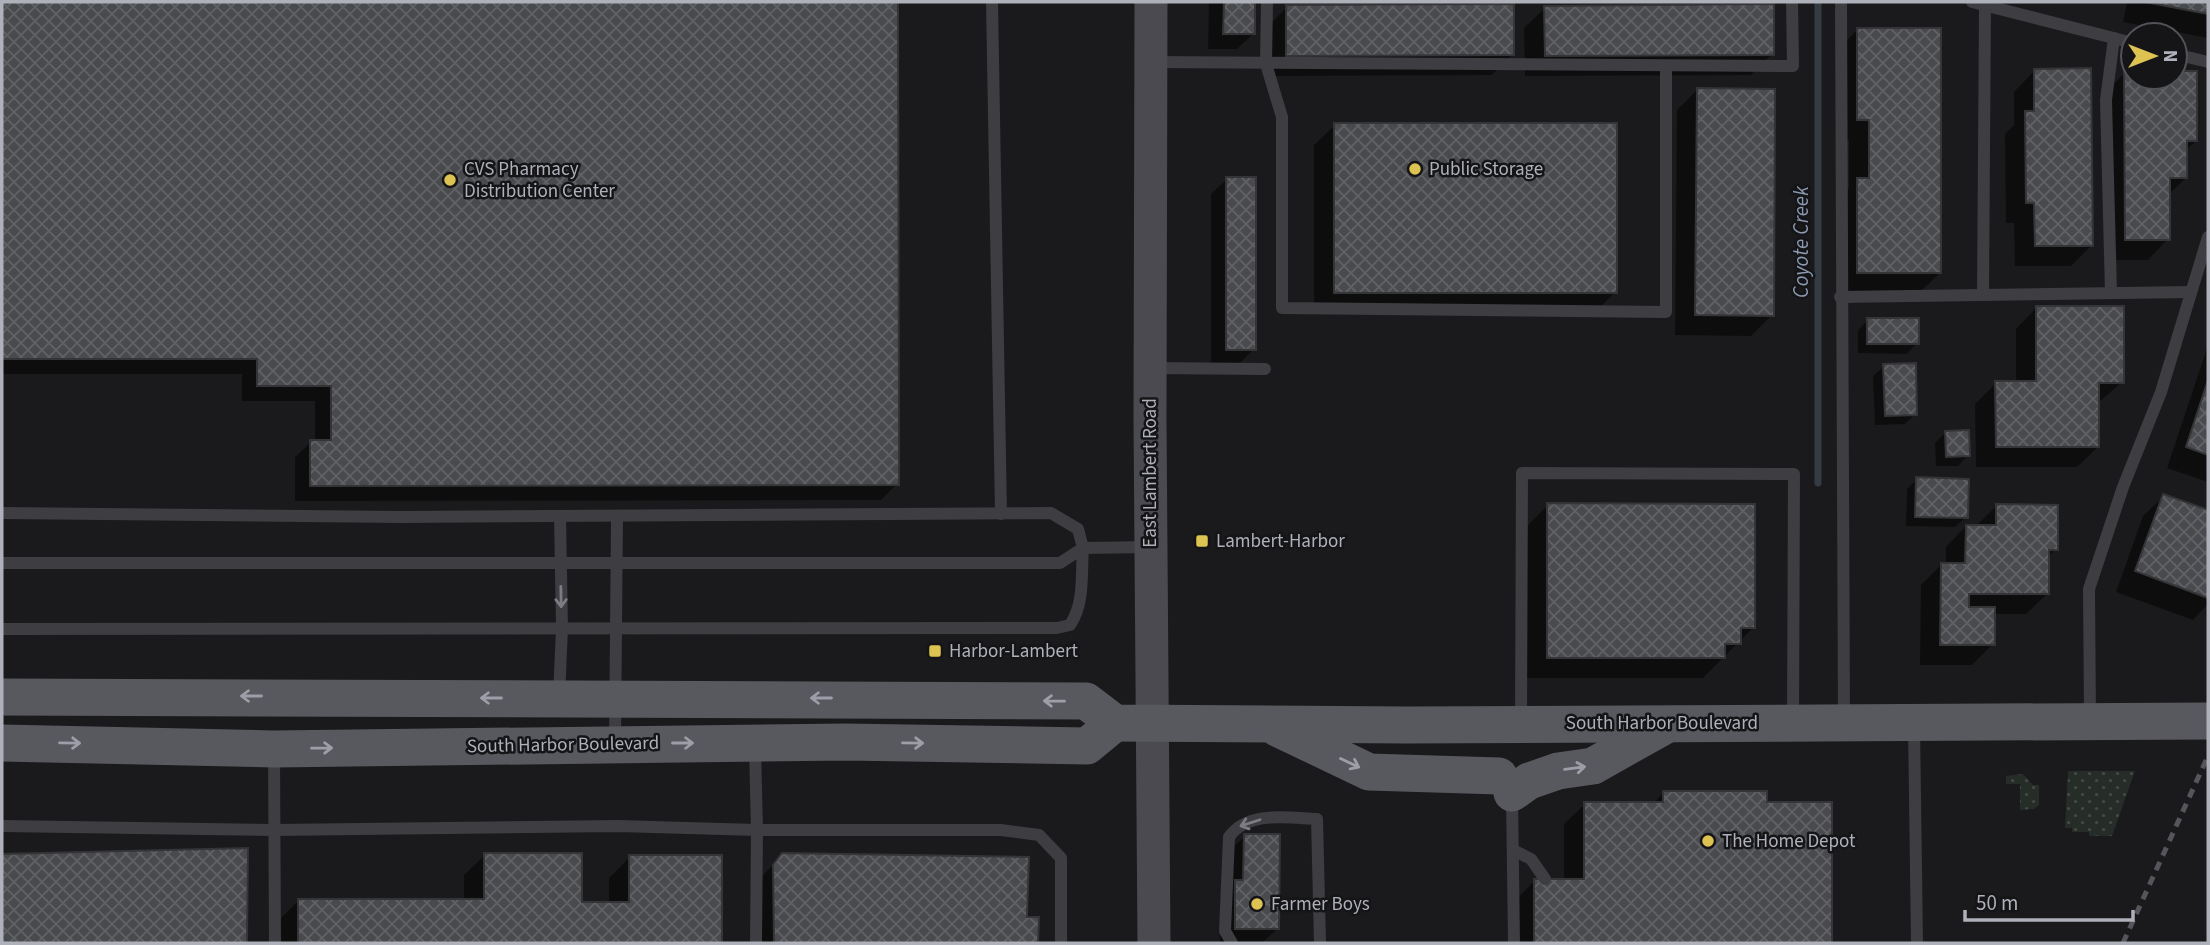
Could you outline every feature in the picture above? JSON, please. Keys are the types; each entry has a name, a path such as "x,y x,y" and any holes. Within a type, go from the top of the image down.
{"main road":[{"name":"East Lambert Road","path":"1151,2 1150,547 1154,943"},
{"path":"2,697 1086,701 1115,723"},
{"name":"South Harbor Boulevard","path":"2,743 274,749 615,743 1087,746 1115,723 1152,722 1521,724 1914,720 2208,721"},
{"path":"1266,723 1369,772 1506,784 1528,781 1558,771 1593,766 1672,722"}],"lane":[{"path":"992,2 1001,514"},
{"path":"1267,2 1266,64 1282,117 1282,308 1666,312 1666,66"},
{"path":"1151,62 1793,66 1792,2"},
{"path":"1841,2 1843,721"},
{"path":"1983,295 1978,4 2119,39"},
{"path":"2111,293 2106,100 2114,38"},
{"path":"2189,57 2208,62"},
{"path":"2090,721 2089,589 2123,487 2161,392 2208,237"},
{"path":"1840,297 2191,292"},
{"path":"1150,368 1265,369"},
{"path":"1521,724 1522,473 1794,474 1793,722"},
{"path":"2,513 617,517 1051,513 1066,519 1078,529 1083,548 1081,595 1076,617 1070,625 1057,628 2,629"},
{"path":"559,698 562,628 560,516"},
{"path":"615,743 617,517"},
{"path":"2,563 1060,563 1083,548 1150,547"},
{"path":"1914,720 1917,943"},
{"path":"755,743 756,943"},
{"path":"274,749 275,943"},
{"path":"1506,784 1513,850 1514,943"},
{"path":"1232,943 1225,932 1229,837 1248,821 1268,818 1317,819 1320,943"},
{"path":"2,826 274,830 618,825 757,830 1001,830 1039,835 1061,858 1061,943"},
{"path":"1513,850 1531,859 1545,879"}],"shaded area":[{"path":"2068,771 2135,771 2112,836 2089,836 2089,832 2072,832 2072,828 2065,828"},
{"path":"2023,774 2033,785 2039,785 2039,805 2034,809 2020,810 2020,784 2006,784 2006,776"}],"building":[{"name":"CVS Pharmacy Distribution Center","path":"2,2 898,2 899,485 310,486 310,440 331,440 331,386 257,386 257,359 2,359"},
{"path":"1224,2 1255,2 1255,34 1223,34"},
{"path":"2145,2 2208,2 2208,14"},
{"path":"1514,4 1514,55 1286,56 1286,5"},
{"path":"1774,4 1774,55 1545,56 1544,6"},
{"path":"1857,28 1941,28 1941,273 1857,273 1857,178 1869,178 1869,120 1857,120"},
{"path":"2091,68 2093,246 2035,246 2034,203 2026,203 2025,111 2034,111 2034,69"},
{"path":"2189,71 2197,71 2197,141 2187,141 2187,178 2170,178 2170,240 2125,240 2124,91 2189,91"},
{"path":"1697,88 1775,89 1774,316 1695,315"},
{"path":"1334,123 1617,123 1617,293 1334,293"},
{"path":"1226,177 1256,177 1256,350 1226,350"},
{"path":"2036,306 2124,306 2124,383 2099,383 2099,447 1996,447 1995,381 2036,381"},
{"path":"1867,318 1919,318 1919,344 1867,344"},
{"path":"1916,363 1917,415 1885,416 1883,364"},
{"path":"2208,380 2208,455 2186,447"},
{"path":"1969,430 1970,456 1946,457 1945,431"},
{"path":"1916,477 1969,479 1968,518 1915,517"},
{"path":"2163,494 2208,510 2208,598 2135,571"},
{"path":"1547,503 1755,504 1755,628 1741,628 1741,644 1725,644 1725,658 1547,658"},
{"path":"1996,504 2058,505 2058,550 2049,550 2049,594 1969,594 1969,607 1995,607 1995,645 1940,645 1941,563 1965,563 1966,525 1996,525"},
{"name":"The Home Depot","path":"1663,791 1767,791 1767,802 1832,802 1832,943 1534,943 1534,879 1584,879 1584,802 1663,802"},
{"name":"Farmer Boys","path":"1244,834 1280,834 1279,929 1235,929 1235,880 1243,880"},
{"path":"248,848 247,943 2,943 2,854"},
{"path":"484,853 582,853 582,902 629,902 629,855 722,855 722,943 298,943 298,899 484,899"},
{"path":"782,853 1029,857 1027,917 1039,917 1038,943 774,943 773,865"}],"waterway":[{"name":"Coyote Creek","path":"1818,2 1818,483"}],"railway":[{"path":"2123,943 2208,756"}],"place":[{"name":"Public Storage","path":"1415,169"},
{"name":"CVS Pharmacy Distribution Center","path":"450,180"},
{"name":"Lambert-Harbor","path":"1202,541"},
{"name":"Harbor-Lambert","path":"935,651"},
{"name":"The Home Depot","path":"1708,841"},
{"name":"Farmer Boys","path":"1257,904"}]}
